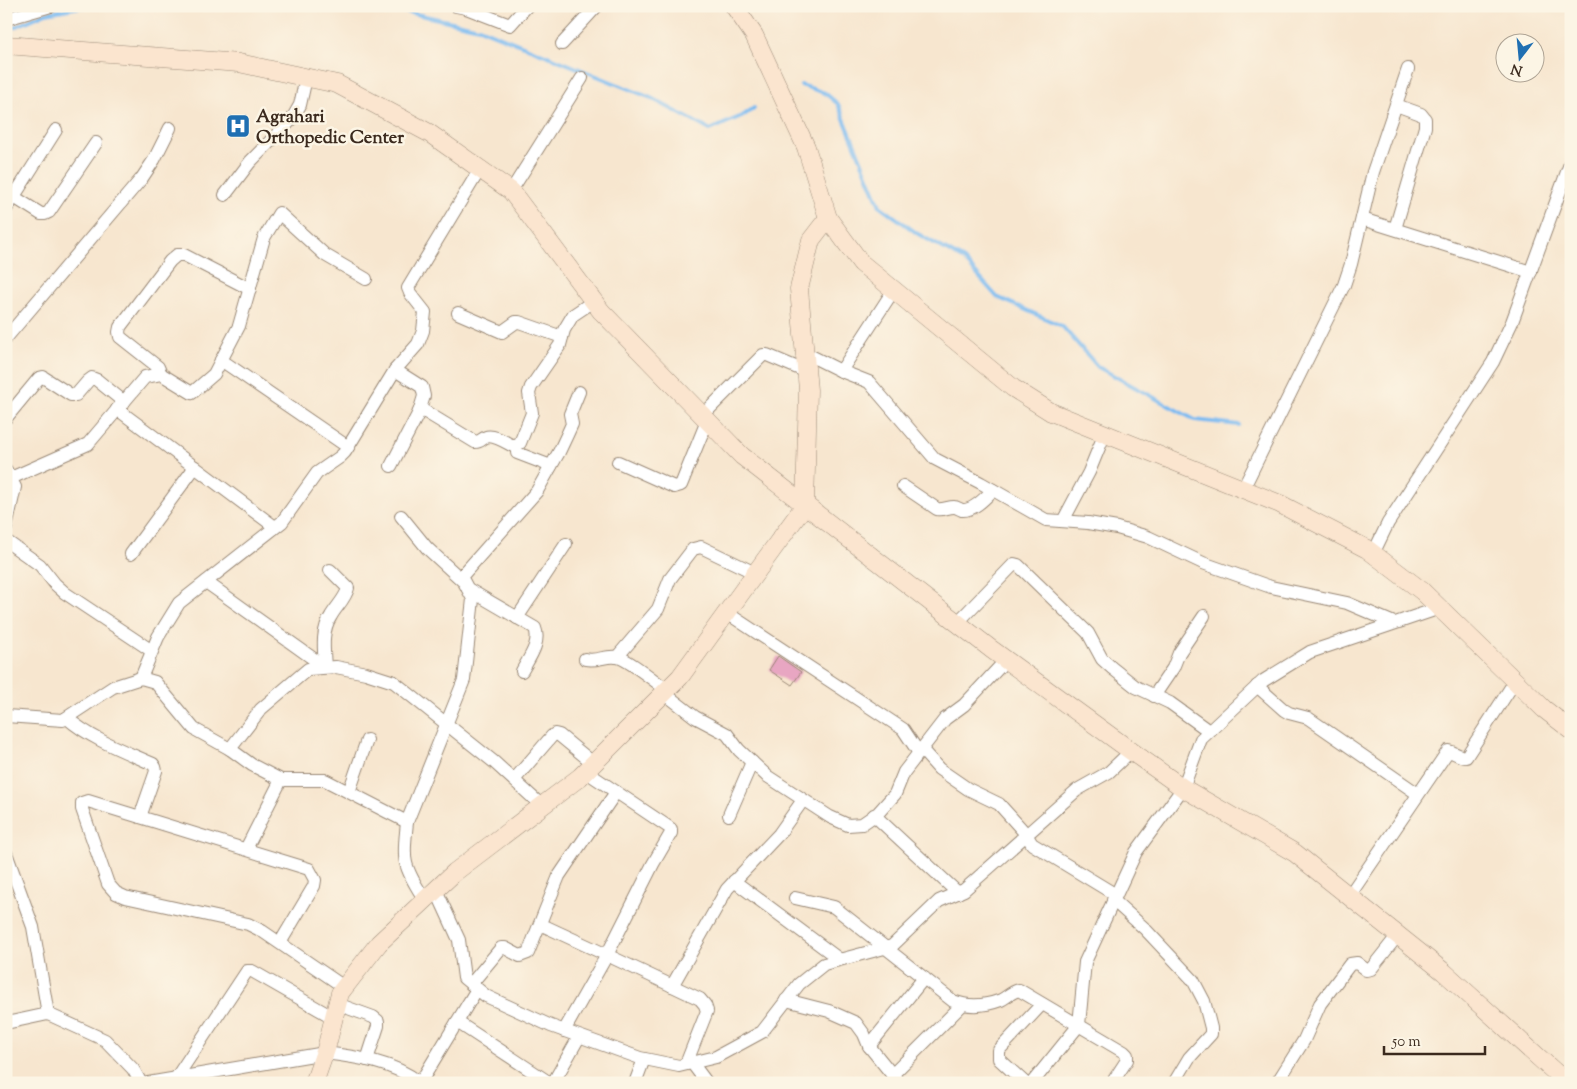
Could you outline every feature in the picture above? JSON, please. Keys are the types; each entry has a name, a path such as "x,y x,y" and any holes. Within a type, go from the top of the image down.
{"street":[{"path":"6,19 49,6"},
{"path":"456,6 510,25 527,6"},
{"path":"562,44 597,6"},
{"path":"734,6 754,35 806,147 828,218 861,263 893,291 1013,388 1051,412 1280,504 1373,554 1422,591 1544,709 1571,730"},
{"path":"6,45 239,63 336,84 429,133 511,191 601,310 742,456 957,623 1130,751 1183,788 1295,853 1444,972 1567,1083"},
{"path":"1243,489 1339,297 1351,264 1373,172 1408,69"},
{"path":"225,195 250,162 292,119 300,105 306,78"},
{"path":"511,191 582,78"},
{"path":"1395,229 1426,119 1421,114 1396,105"},
{"path":"6,338 146,173 170,128"},
{"path":"6,209 56,130"},
{"path":"14,197 41,214 49,212 96,143"},
{"path":"1373,554 1388,523 1493,362 1512,322 1571,161"},
{"path":"141,678 158,637 179,603 287,516 317,473 340,457 348,447 395,370 418,344 426,316 425,312 410,294 408,288 480,169"},
{"path":"250,289 195,259 178,255 170,261 120,327 120,337 158,367 161,374 192,393 214,374 239,326 250,289 264,238 279,213 325,255 366,279"},
{"path":"314,1083 325,1054 340,993 379,943 455,872 542,806 589,767 666,692 680,677 805,506 808,390 799,289 811,240 828,218"},
{"path":"1362,219 1531,272"},
{"path":"841,371 893,291"},
{"path":"419,412 424,411 475,442 491,437 513,446 517,445 520,443 532,413 529,393 531,387 560,345 564,330 572,316 594,301"},
{"path":"458,313 502,332 516,322 519,322 562,337"},
{"path":"805,353 841,371 869,382 935,459 1046,520 1088,523 1117,528 1148,537 1220,569 1272,587 1347,603 1394,623"},
{"path":"618,462 674,487 678,487 681,485 705,418 763,355 807,372"},
{"path":"221,360 348,447"},
{"path":"391,466 419,412 425,392 422,387 395,370"},
{"path":"6,528 15,487 8,474 88,444 145,377 161,374"},
{"path":"6,418 39,378 44,377 71,395 76,395 92,378 97,380 121,406 194,467 275,527"},
{"path":"460,578 537,491 552,466 572,424 570,414 579,392"},
{"path":"1063,521 1089,472 1105,434"},
{"path":"518,452 552,466"},
{"path":"131,554 194,467"},
{"path":"904,486 937,508 954,507 963,510 980,502 994,490"},
{"path":"401,516 427,548 460,578 473,599 464,680 407,822 405,840 406,864 414,883 430,895 459,940 464,978 474,987 486,996 564,1031 644,1059 679,1066 689,1064 716,1057 762,1032 799,984 824,964 892,946 939,901 964,890 1077,790 1109,772 1130,751"},
{"path":"6,541 40,565 65,593 152,651"},
{"path":"517,618 566,544"},
{"path":"617,657 658,609 673,575 696,547 701,547 755,573"},
{"path":"957,623 1014,564 1018,565 1088,633 1102,659 1136,686 1176,707 1209,731"},
{"path":"325,667 324,632 326,625 347,593 348,588 330,570"},
{"path":"206,582 325,667"},
{"path":"468,589 535,628 537,634 535,646 522,671"},
{"path":"1032,1083 1079,1025 1085,962 1136,852 1183,788 1201,739 1257,686 1310,652 1440,608"},
{"path":"727,613 903,729 921,752 940,769 961,784 999,804 1026,834 1032,844 1114,898 1144,928 1192,980 1204,1001 1212,1028 1211,1034 1189,1058 1174,1083"},
{"path":"1154,696 1173,668 1179,653 1204,616"},
{"path":"585,659 591,661 622,658 695,717 727,734 739,750 768,776 830,818 848,825 862,824 874,816 896,794 904,772 945,719 964,705 1006,660"},
{"path":"230,749 261,709 308,669 336,667 366,673 394,682 514,780 542,806"},
{"path":"6,716 63,720 113,688 141,678 155,682 194,729 230,749 252,765 281,780 326,780 407,822"},
{"path":"1349,896 1448,751 1462,757 1466,756 1515,681"},
{"path":"1257,686 1284,710 1308,718 1418,794"},
{"path":"67,718 77,727 91,735 156,767 140,817"},
{"path":"514,780 555,734 616,792 671,829 671,833 653,864 607,955 564,1031"},
{"path":"349,792 367,740"},
{"path":"729,815 752,762"},
{"path":"246,849 281,780"},
{"path":"148,1083 325,1054 367,1060 393,1068 420,1083 457,1022 474,987 501,948 505,948 520,956 528,953 558,876 616,792"},
{"path":"672,986 716,906 734,881 779,834 803,800"},
{"path":"280,943 314,886 315,880 309,869 88,801 82,803 82,809 108,884 116,893 125,897 248,924 262,931 344,987"},
{"path":"874,816 958,892"},
{"path":"6,853 33,927 48,1014"},
{"path":"734,881 839,959"},
{"path":"6,883 19,888"},
{"path":"795,898 834,908 952,1001 965,1006 987,1004 1002,999 1010,992 1019,990 1124,1052 1128,1060 1117,1081"},
{"path":"540,924 700,999 707,1011 689,1064"},
{"path":"1277,1083 1304,1040 1320,1004 1350,964 1357,963 1366,970 1371,969 1398,935"},
{"path":"176,1078 247,971 252,971 336,1011 373,1017 378,1021 378,1026 367,1060"},
{"path":"869,1046 924,978"},
{"path":"786,1000 829,1011 856,1023 864,1034 869,1046 896,1079 962,1005"},
{"path":"1025,1083 999,1059 998,1054 1042,1004"},
{"path":"6,1023 48,1014 106,1040 133,1069 142,1083"},
{"path":"457,1022 552,1083 580,1037"},
{"path":"635,1083 644,1059"},
{"path":"689,1064 707,1083"}],"building":[{"path":"778,656 801,672 792,685 769,670"}],"waterway":[{"path":"6,31 46,13 86,6"},
{"path":"380,6 479,28 651,98 710,130 744,115 754,108"},
{"path":"801,85 825,93 838,104 880,206 918,234 964,260 997,297 1062,326 1098,367 1195,420 1239,425"}],"place":[{"name":"Agrahari Orthopedic Center","path":"238,126"}]}
